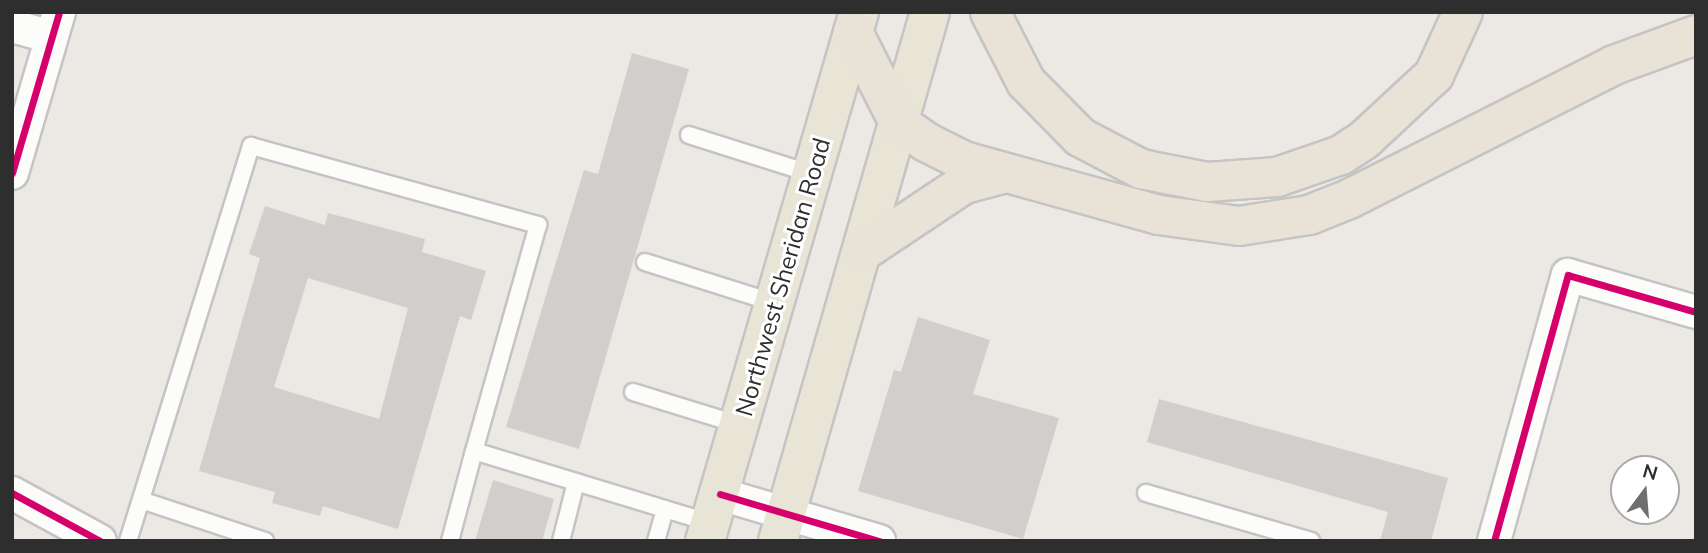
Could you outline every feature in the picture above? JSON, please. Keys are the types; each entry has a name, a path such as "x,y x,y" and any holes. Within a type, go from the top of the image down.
{"highway":[{"path":"990,12 1026,82 1080,137 1141,169 1219,182 1310,168 1364,140 1427,83 1463,12"},
{"path":"856,22 899,123 964,161 1199,223 1239,226 1309,215 1614,65 1696,35"},
{"path":"862,251 964,184 1006,173"}],"main road":[{"path":"783,527 930,12"},
{"name":"Northwest Sheridan Road","path":"712,519 856,22"}],"street":[{"path":"12,26 55,25 12,173"},
{"path":"1494,541 1568,275 1696,312"},
{"path":"12,493 100,541"},
{"path":"712,519 879,541"}],"lane":[{"path":"689,135 812,174"},
{"path":"128,541 251,146 538,225 450,541"},
{"path":"645,262 775,303"},
{"path":"634,392 740,425"},
{"path":"474,451 665,509 712,519"},
{"path":"562,540 576,482"},
{"path":"1146,493 1311,541"},
{"path":"141,500 265,541"},
{"path":"656,541 665,509"}],"building":[{"path":"632,53 689,69 579,449 506,427 584,170 598,174"},
{"path":"265,206 325,225 328,213 425,239 422,252 486,271 471,320 460,316 398,529 323,506 320,516 272,503 275,492 199,471 260,258 249,254","holes":["308,278 408,308 379,419 274,387"]},
{"path":"918,317 990,340 973,394 1059,418 1023,539 858,491 894,370 901,372"},
{"path":"1159,399 1448,478 1431,541 1380,541 1388,512 1147,442"},
{"path":"493,480 554,499 542,541 475,541"}],"cycle path":[{"path":"12,173 59,12"},
{"path":"1494,541 1568,275 1696,312"},
{"path":"12,493 100,541"},
{"path":"720,494 879,541"}]}
